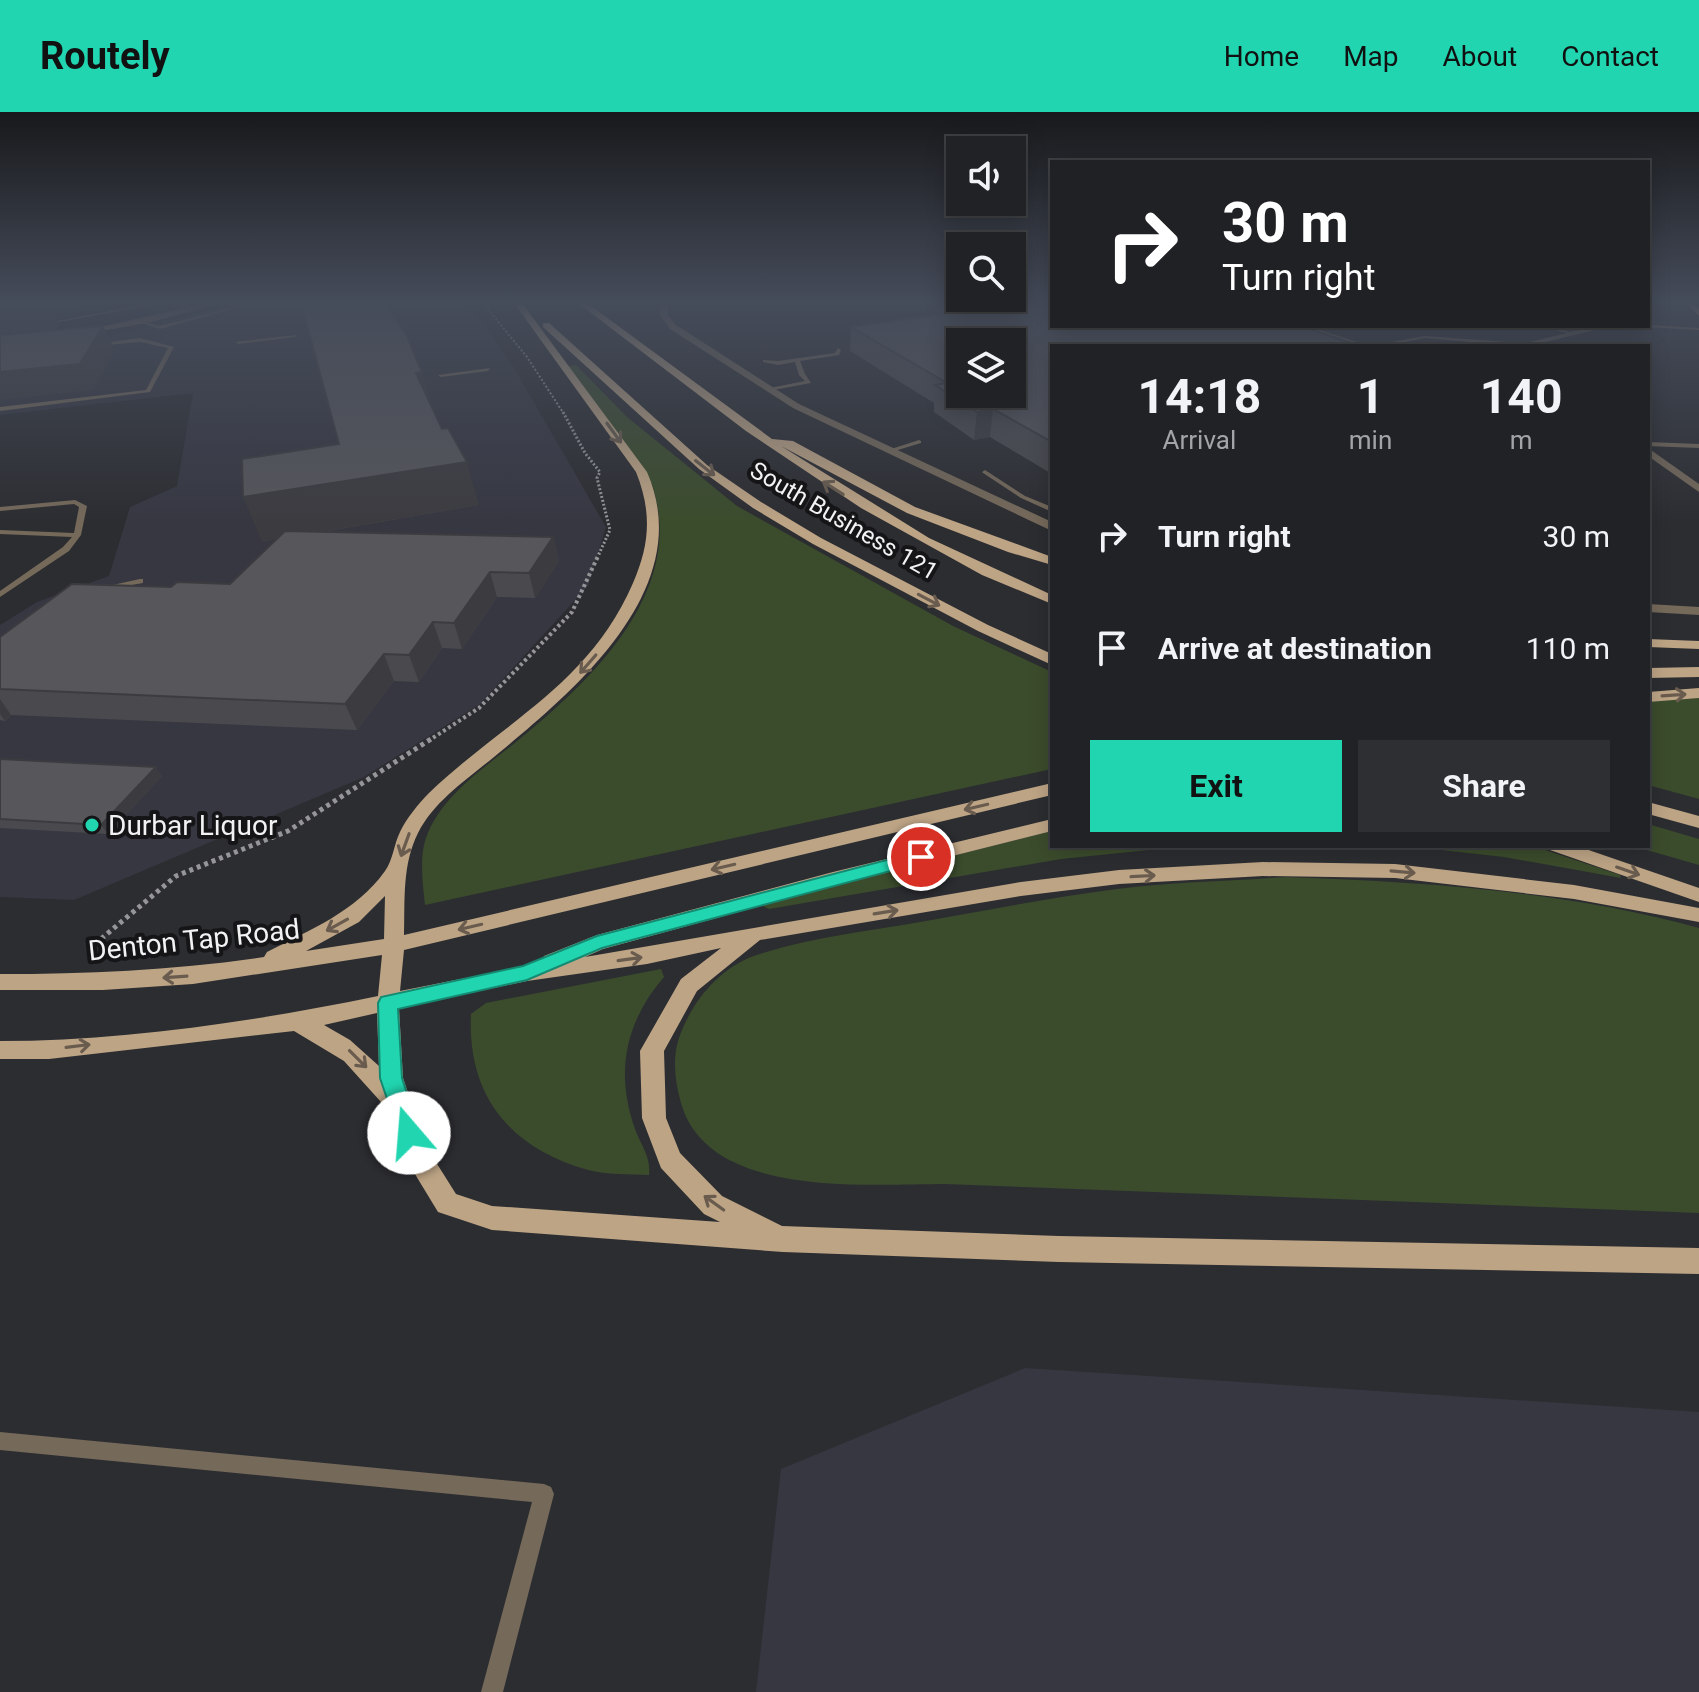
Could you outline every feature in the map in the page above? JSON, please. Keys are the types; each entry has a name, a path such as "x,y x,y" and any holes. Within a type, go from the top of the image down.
{"main road":[{"path":"573,377 641,472 651,495 653,551 627,613 589,664 542,710 434,798 409,832 395,873 394,945 388,1003 391,1078 416,1153 447,1203 492,1218 783,1239 1059,1249 1699,1261"},
{"name":"South Business 121","path":"602,377 703,467 757,505 817,541 983,628 1050,659"},
{"name":"South Business 121","path":"679,377 765,442 860,505 947,551 1050,599"},
{"path":"765,442 789,443 911,510 1050,560"},
{"path":"1650,643 1699,645"},
{"path":"1668,644 1699,652"},
{"path":"1650,673 1699,672"},
{"path":"1650,697 1699,693"},
{"name":"Denton Tap Road","path":"0,982 103,982 253,968 394,945 1050,789"},
{"path":"1650,809 1699,822"},
{"path":"527,973 597,943 833,879 1050,825"},
{"path":"1563,848 1699,895"},
{"path":"0,1050 49,1050 297,1022 527,973 647,956 755,933 1021,889 1119,877 1263,869 1395,871 1574,892 1699,915"},
{"path":"253,968 352,917 395,873"},
{"path":"755,933 689,985 652,1051 654,1118 670,1160 713,1205 783,1239"},
{"path":"297,1022 336,1040 360,1058 404,1115"}],"street":[{"path":"749,377 888,451 1050,526"},
{"path":"1650,452 1699,489"},
{"path":"1650,608 1699,611"}],"lane":[{"path":"0,409 148,391 155,377"},
{"path":"768,389 809,382 804,377"},
{"path":"888,451 919,442"},
{"path":"1650,444 1699,446"},
{"path":"985,472 1023,497 1050,509"},
{"path":"0,509 75,502 83,506 77,535 66,549 0,595"},
{"path":"0,532 77,535"},
{"path":"95,590 140,581"},
{"path":"0,1441 544,1494 492,1692"}],"path":[{"path":"89,949 176,876 288,831 479,708 572,612 610,530 597,478 600,472 592,467 566,416 539,377"}],"shaded area":[{"path":"0,377 519,377 606,527 588,586 480,704 364,777 74,900 0,897 0,625 37,602 109,576 130,507 177,486 193,393 0,415"},
{"path":"1025,1368 1699,1412 1699,1692 756,1692 781,1469"}],"green space":[{"path":"576,377 588,377 627,417 737,506 953,626 1050,671 1050,769 425,905 422,872 424,846 442,809 464,784 572,693 623,633 643,601 655,566 660,529 653,488"},
{"path":"1699,698 1699,799 1650,786 1650,700"},
{"path":"1650,825 1699,839 1699,865 1640,848 1650,848"},
{"path":"1050,831 1050,848 1168,848 1061,859 769,909 759,904"},
{"path":"1423,848 1539,848 1620,875 1621,878 1504,857"},
{"path":"1286,877 1494,890 1597,905 1699,928 1699,1213 945,1184 834,1184 794,1180 756,1171 723,1156 697,1134 681,1103 675,1062 684,1025 699,1000 718,978 754,956 818,939 1093,892"},
{"path":"661,969 664,977 640,1012 632,1030 625,1068 629,1108 647,1157 649,1175 588,1170 536,1148 516,1133 486,1094 477,1070 471,1014 486,1003"}],"building":[{"path":"321,377 418,377 442,429 448,428 467,462 243,497 242,459 339,444"},
{"path":"1026,377 1050,377 1050,441 993,409 977,412 971,408 1026,408"},
{"path":"946,383 946,392 935,385"},
{"path":"285,531 553,537 529,573 490,572 454,623 433,622 409,655 384,654 345,704 0,689 0,637 72,584 171,587 177,582 230,584"},
{"path":"0,759 156,767 101,825 0,819"}],"place":[{"name":"Durbar Liquor","path":"92,825"}],"route":[{"path":"409,1133 391,1078 388,1003 527,973 597,943 921,857"}]}
